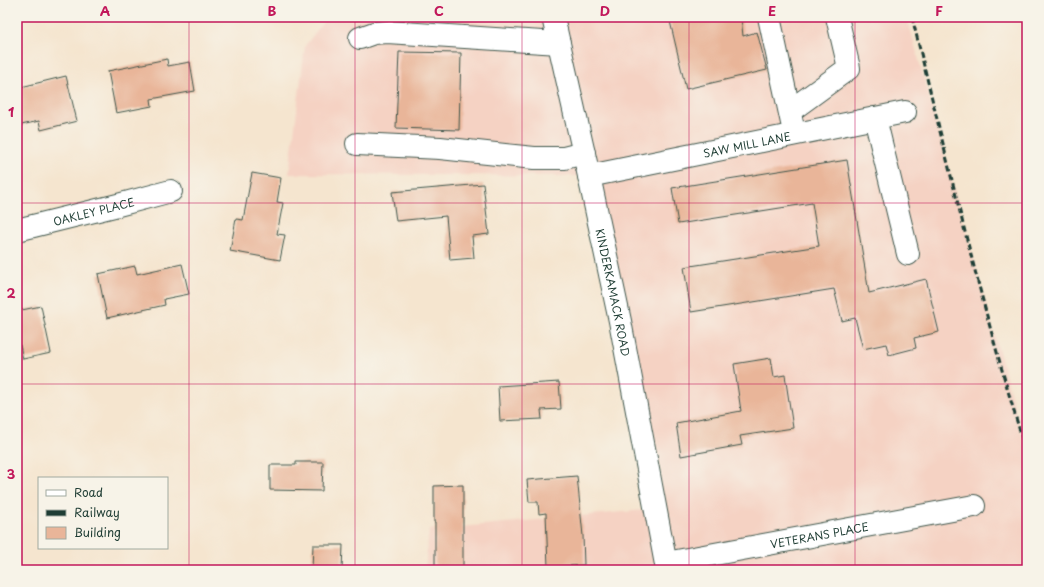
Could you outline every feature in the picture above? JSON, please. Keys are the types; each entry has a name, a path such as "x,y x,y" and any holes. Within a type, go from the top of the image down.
{"main road":[{"name":"KINDERKAMACK ROAD","path":"553,17 623,336 666,566"},
{"path":"769,17 795,134"},
{"path":"790,111 849,68 837,17"},
{"path":"360,38 374,33 387,32 559,43"},
{"name":"SAW MILL LANE","path":"589,176 904,112"},
{"path":"875,118 908,254"},
{"path":"357,144 440,148 534,158 564,158 584,153"},
{"name":"OAKLEY PLACE","path":"17,230 171,190"},
{"name":"VETERANS PLACE","path":"666,566 974,506"}],"shaded area":[{"path":"324,17 907,17 1027,453 1027,570 425,570 429,530 655,509 589,176 289,174 305,46 324,21"}],"building":[{"path":"669,17 741,17 743,36 757,32 767,70 686,89"},
{"path":"399,52 461,53 459,130 396,128"},
{"path":"167,59 168,66 190,62 195,91 151,99 152,106 116,113 108,71"},
{"path":"66,76 77,121 41,130 39,121 17,126 17,88"},
{"path":"847,160 869,293 926,279 939,332 914,338 916,348 889,355 886,344 863,349 855,318 842,321 834,289 691,312 684,267 819,246 812,203 678,224 672,188"},
{"path":"252,173 281,178 277,202 283,203 277,234 285,235 280,260 230,251 236,219 243,220"},
{"path":"483,184 489,234 472,236 474,258 450,260 446,216 396,221 392,192"},
{"path":"182,264 189,294 164,299 165,305 107,318 98,274 135,266 137,274"},
{"path":"41,306 51,353 23,359 20,345 17,346 17,311"},
{"path":"771,358 774,377 785,375 793,428 740,436 742,445 681,456 676,423 741,411 734,364"},
{"path":"559,382 561,409 541,410 542,419 500,421 498,386"},
{"path":"296,462 323,462 322,491 270,490 270,465 296,465"},
{"path":"577,476 583,536 584,565 548,567 546,513 539,514 538,502 529,502 527,480"},
{"path":"463,485 463,570 435,570 434,486"},
{"path":"313,545 343,545 342,570 312,570"}],"railway":[{"path":"912,17 980,291 1027,454"}]}
